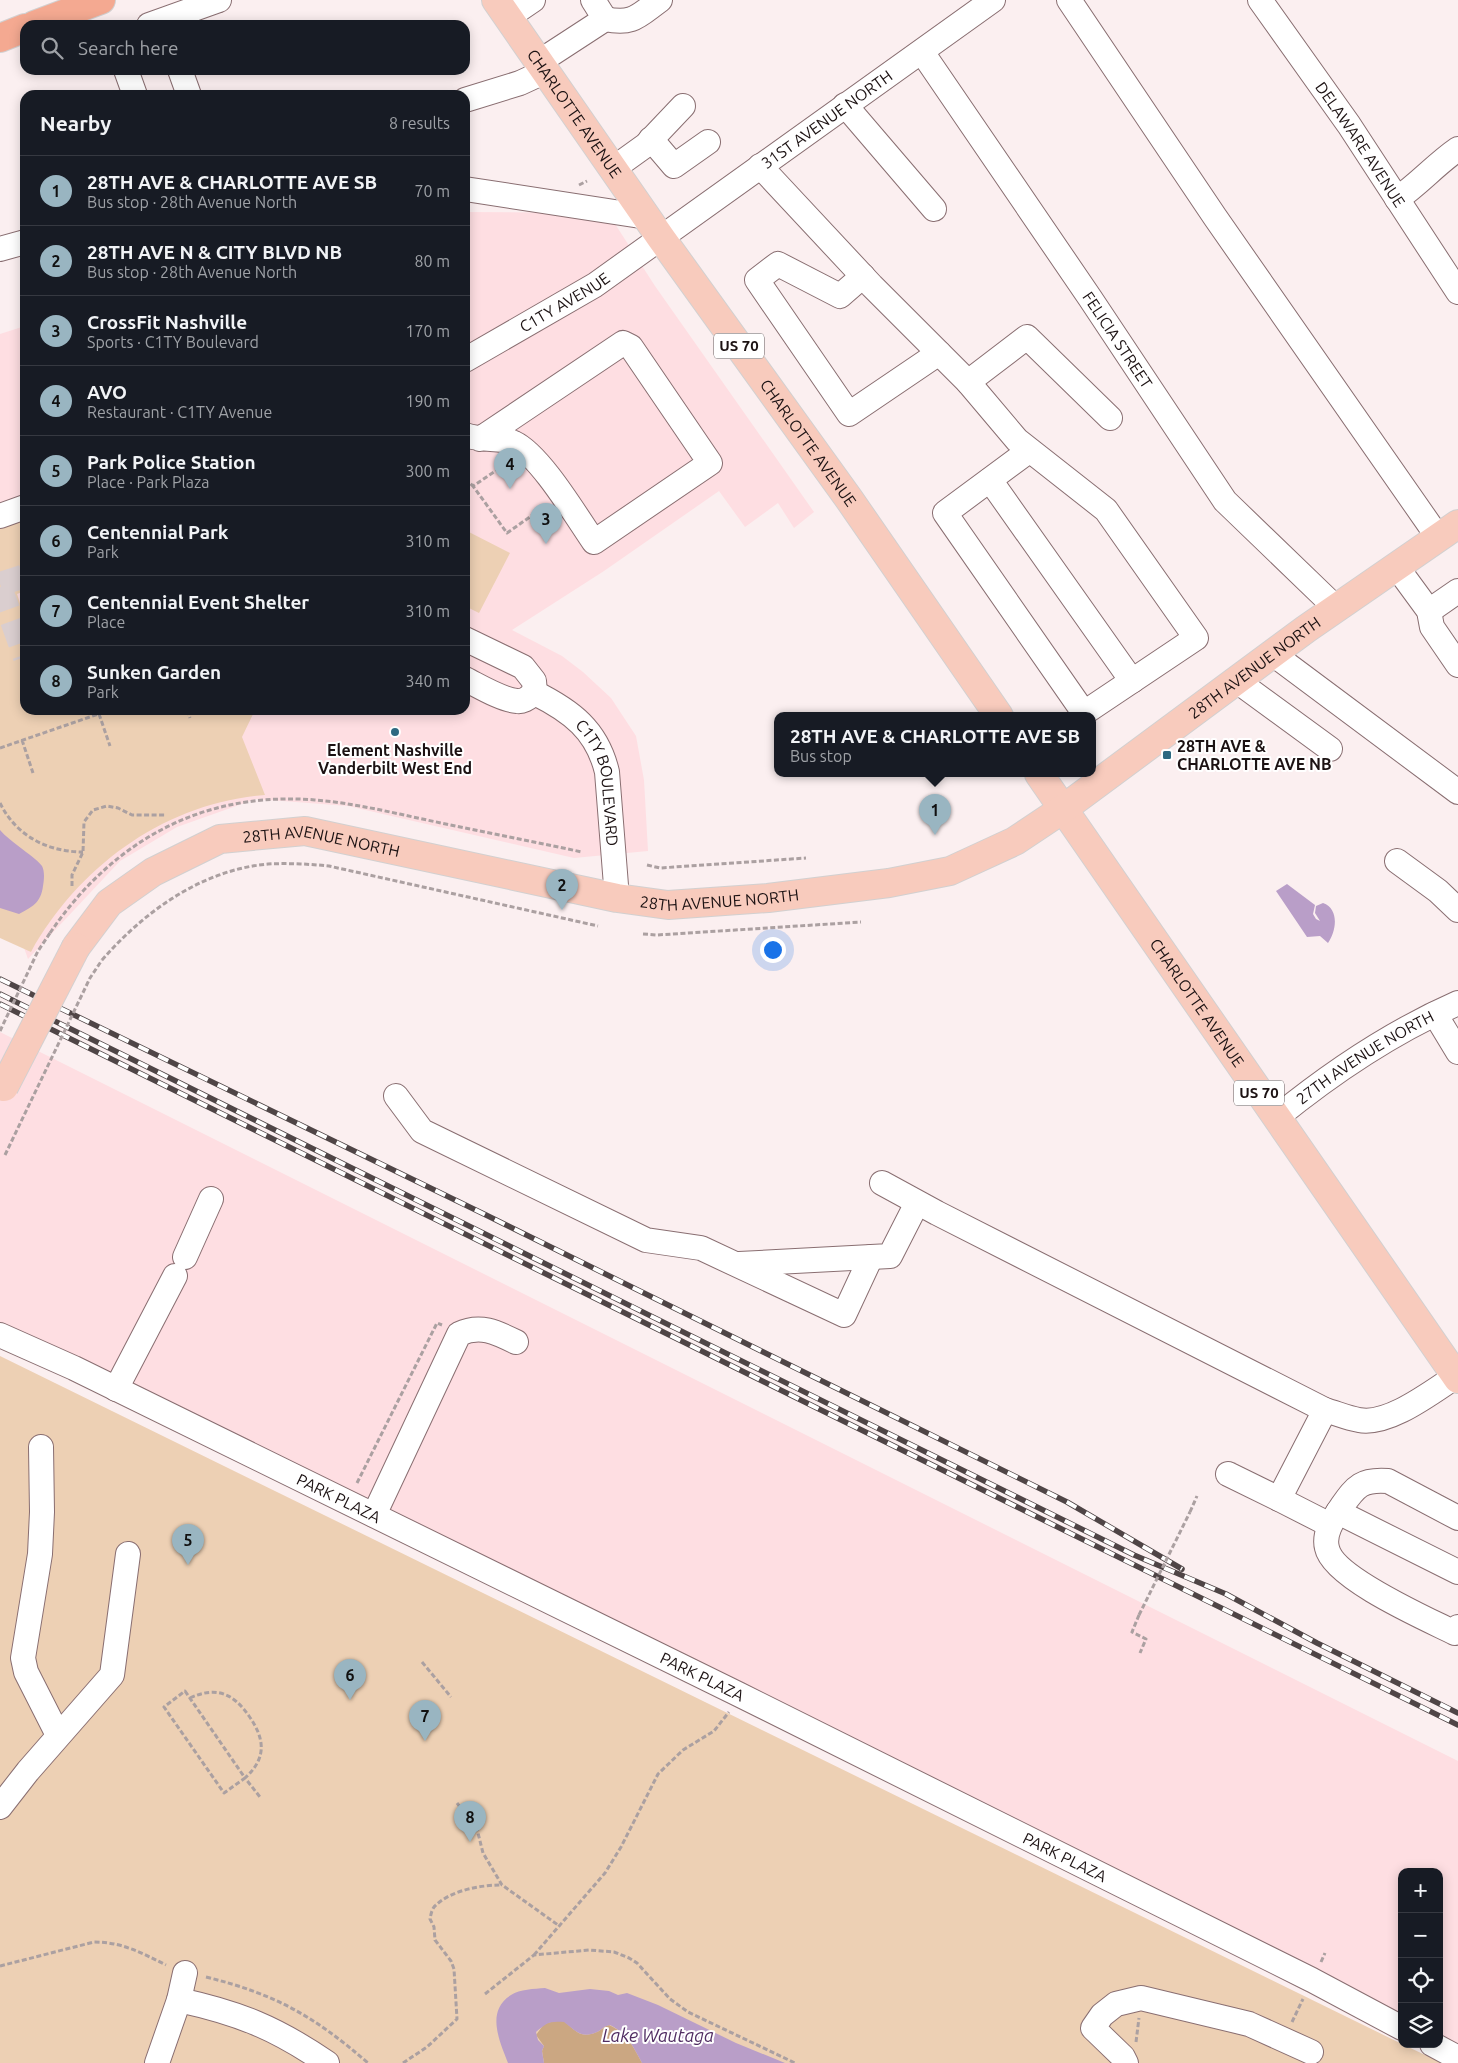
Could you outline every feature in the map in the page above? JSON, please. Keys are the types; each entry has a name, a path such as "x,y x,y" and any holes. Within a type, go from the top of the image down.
{"highway":[{"path":"47,20 100,0"},
{"path":"0,38 20,30"}],"main road":[{"name":"CHARLOTTE AVENUE","path":"502,9 654,227 849,499 996,712"},
{"name":"28TH AVENUE NORTH","path":"2,1091 76,947 109,903 153,872 220,839 305,831 617,898 668,905 768,898 889,883 950,871 1015,841 1063,809 1336,608 1448,530"},
{"name":"CHARLOTTE AVENUE","path":"1041,777 1457,1377"}],"street":[{"path":"168,20 219,0"},
{"path":"502,9 533,0"},
{"path":"470,98 520,83 543,67 599,10 621,22 634,19 660,0"},
{"name":"31ST AVENUE NORTH","path":"654,227 760,166 994,0"},
{"path":"1069,0 1215,216 1448,530"},
{"name":"DELAWARE AVENUE","path":"1260,0 1349,125 1458,292"},
{"name":"FELICIA STREET","path":"922,52 1090,298 1225,501 1336,608"},
{"path":"128,75 133,90"},
{"path":"182,75 187,90"},
{"path":"845,105 934,209"},
{"path":"614,168 651,139 683,106"},
{"path":"651,139 674,166 708,142"},
{"path":"1397,199 1412,189 1438,163 1458,149"},
{"path":"760,166 863,276 968,382 1017,440 1106,510 1196,638 1086,712"},
{"path":"470,190 654,227"},
{"name":"C1TY AVENUE","path":"470,357 595,285 654,227"},
{"path":"0,249 20,243"},
{"path":"863,276 840,296 778,264 756,280 849,414 939,353"},
{"path":"968,382 1027,337 1110,418"},
{"path":"623,343 631,347 710,464 594,542 535,458 513,442 472,437 623,343"},
{"path":"1030,450 945,513 1083,712"},
{"path":"990,480 1132,681"},
{"path":"0,516 20,509"},
{"path":"1396,566 1429,611 1432,627 1458,665"},
{"path":"1429,611 1458,591"},
{"path":"470,641 523,667 534,681 534,693 527,699 518,701 506,698 470,681"},
{"path":"1273,654 1458,792"},
{"path":"1237,681 1330,750"},
{"name":"C1TY BOULEVARD","path":"534,693 560,705 578,719 601,751 607,772 617,898"},
{"path":"1397,861 1438,892 1458,910"},
{"name":"27TH AVENUE NORTH","path":"1276,1118 1304,1095 1377,1046 1412,1025 1458,1003"},
{"path":"1435,1014 1458,1052"},
{"path":"396,1096 422,1131 646,1240 701,1248 844,1315 871,1257"},
{"path":"882,1183 1325,1410 1359,1420 1383,1419 1403,1410 1457,1377"},
{"path":"116,1389 180,1266 211,1199"},
{"path":"737,1264 890,1256 918,1203"},
{"path":"374,1515 459,1334 469,1330 480,1329 498,1333 516,1342"},
{"name":"PARK PLAZA","path":"0,1335 116,1389 738,1694 1295,1971 1398,2026"},
{"path":"1279,1499 1325,1410"},
{"path":"41,1447 42,1512 40,1554 23,1658 26,1672 58,1735"},
{"path":"1228,1474 1279,1499 1334,1519 1458,1572"},
{"path":"1457,1632 1349,1576 1335,1562 1326,1549 1326,1538 1334,1519 1353,1490 1364,1482 1375,1480 1388,1481 1458,1518"},
{"path":"0,1807 58,1735 112,1676 128,1554"},
{"path":"157,2063 179,2000 185,1973"},
{"path":"1133,2056 1123,2057 1092,2028 1102,2015 1116,2004 1141,1998 1249,2024 1310,2052"},
{"path":"179,2000 236,2014 271,2028 327,2063"},
{"path":"1439,2048 1458,2058"}],"path":[{"path":"473,486 506,464"},
{"path":"470,483 507,534 544,507"},
{"path":"0,748 96,715"},
{"path":"99,715 110,746"},
{"path":"22,740 33,773"},
{"path":"0,803 13,823 32,840 58,850 84,852"},
{"path":"72,886 72,875 84,852 84,822 89,813 107,806 132,814 165,815"},
{"path":"386,812 582,852"},
{"path":"647,865 660,868 806,858"},
{"path":"4,1155 90,978 102,960 121,939 148,915 176,896 208,879 236,870 266,864 296,863 329,866 598,926"},
{"path":"643,934 657,936 861,922"},
{"path":"0,1031 38,951 50,933"},
{"path":"357,1482 437,1322 459,1334"},
{"path":"1140,1653 1146,1639 1132,1632 1196,1496"},
{"path":"422,1662 451,1697"},
{"path":"190,1698 206,1692 222,1693 238,1702 254,1723 261,1739 261,1754 258,1764 245,1778 224,1793 164,1706 185,1691 245,1778 260,1797"},
{"path":"485,1994 534,1955 605,1873 621,1847 658,1774 683,1750 720,1726 738,1694"},
{"path":"457,1803 477,1829 483,1853 502,1885 558,1925"},
{"path":"403,2063 426,2047 457,2019 454,1969 451,1960 435,1940 434,1927 430,1919 434,1906 446,1898 476,1887 502,1885"},
{"path":"534,1955 589,1950 622,1954 643,1968 670,1999 688,2012 795,2063"},
{"path":"1321,1963 1325,1953"},
{"path":"1133,2056 1141,1998"},
{"path":"1292,2023 1302,2001"}],"shaded area":[{"path":"470,212 608,213 655,286 814,512 794,528 778,503 745,527 719,491 604,571 512,630 562,656 583,672 611,698 636,736 644,780 648,851 574,858 348,806 256,799 177,827 120,861 28,959 0,881 0,334 20,328 20,715 470,715"},
{"path":"20,520 20,593 17,594 20,603 20,715 253,715 242,737 265,795 228,801 193,811 160,826 128,844 74,892 51,921 31,952 0,938 0,527"},
{"path":"470,533 510,553 479,613 470,608"},
{"path":"0,1032 1458,1761 1458,2058 1443,2047 1443,1868 1398,1868 1398,2026 0,1335"},
{"path":"0,1356 1398,2042 1398,2048 1410,2048 1442,2063 0,2063"},
{"path":"564,2021 579,2033 588,2035 609,2025 625,2036 642,2063 544,2063 542,2051 544,2046 536,2035 544,2024"}],"water":[{"path":"0,830 39,863 44,871 44,881 40,897 32,907 19,914 0,908"},
{"path":"1287,884 1315,905 1313,914 1316,919 1320,921 1315,913 1316,906 1323,903 1332,910 1335,921 1333,933 1328,943 1320,936 1307,937 1276,891"},
{"name":"Lake Wautaga","path":"545,1988 559,1993 590,1989 609,1991 618,1995 627,1993 658,2005 736,2043 785,2063 642,2063 625,2036 610,2025 588,2035 576,2031 564,2022 551,2022 536,2032 538,2040 544,2046 542,2051 544,2063 508,2063 501,2046 497,2027 498,2009 503,2002 515,1993"}],"tunnel":[{"path":"0,584 20,578"},
{"path":"0,587 20,643"}],"railway":[{"path":"0,979 486,1215 1067,1502 1182,1569"},
{"path":"0,994 1134,1555 1226,1594 1317,1643 1458,1713"},
{"path":"0,1004 1458,1725"}],"place":[{"name":"AVO","path":"510,489"},
{"name":"CrossFit Nashville","path":"546,544"},
{"name":"Element Nashville Vanderbilt West End","path":"395,732"},
{"name":"28TH AVE & CHARLOTTE AVE NB","path":"1167,755"},
{"name":"28TH AVE & CHARLOTTE AVE SB","path":"935,835"},
{"name":"28TH AVE N & CITY BLVD NB","path":"562,910"},
{"name":"Park Police Station","path":"188,1565"},
{"name":"Centennial Park","path":"350,1700"},
{"name":"Centennial Event Shelter","path":"425,1741"},
{"name":"Sunken Garden","path":"470,1842"}]}
